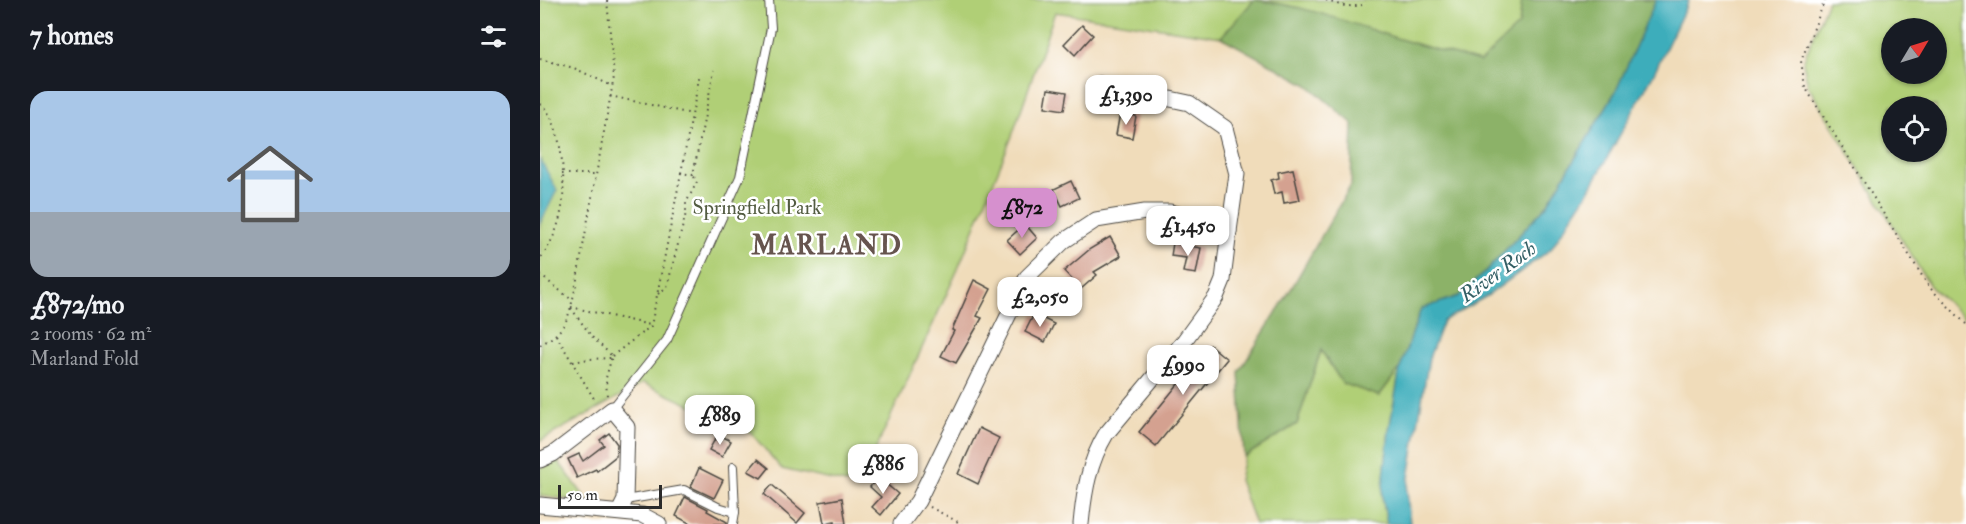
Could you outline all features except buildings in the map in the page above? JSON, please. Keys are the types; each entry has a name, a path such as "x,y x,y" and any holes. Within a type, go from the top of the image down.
{"street":[{"path":"1081,524 1085,492 1096,451 1106,434 1184,341 1216,297 1223,280 1237,174 1225,128 1189,103 1100,84"},
{"path":"901,524 918,501 1028,277 1064,241 1096,220 1145,212 1170,212 1229,231"},
{"path":"540,460 553,454 608,407 627,427 622,506"},
{"path":"540,505 592,517 622,506 659,524"}],"lane":[{"path":"608,407 667,340 740,177 771,28 769,0"},
{"path":"733,467 734,524"},
{"path":"622,506 684,490 718,507 735,512"}],"path":[{"path":"540,345 556,335 564,325 571,307 614,77 607,0"},
{"path":"1326,0 1339,5 1362,4"},
{"path":"1825,0 1801,61 1805,87 1929,287 1966,324"},
{"path":"540,59 574,68 612,86"},
{"path":"657,294 667,287 686,213 686,203 696,182 693,175 714,70"},
{"path":"573,362 611,357 651,326 700,73"},
{"path":"610,96 692,114"},
{"path":"540,104 546,107 555,128 561,155 562,174 562,206 554,236 540,259"},
{"path":"681,173 693,175"},
{"path":"562,174 596,174"},
{"path":"540,274 572,300"},
{"path":"571,307 592,337 611,357"},
{"path":"571,307 651,326"},
{"path":"556,335 573,362 608,407"},
{"path":"608,407 606,378 611,357"},
{"path":"918,501 962,524"}],"green space":[{"name":"Springfield Park","path":"540,0 1656,0 1616,91 1260,58 1221,37 1055,12 1012,136 958,269 859,486 782,469 751,433 643,383 540,441"},
{"path":"1254,0 1289,5 1322,14 1480,62 1519,25 1522,0 1656,0 1616,91 1547,205 1489,268 1459,296 1421,309 1400,368 1379,396 1342,383 1321,350 1297,424 1244,457 1239,372 1291,289 1351,185 1353,124 1308,85 1221,37"},
{"path":"1828,0 1966,0 1966,320 1930,286 1808,86 1803,62"},
{"path":"1321,350 1342,383 1379,396 1400,368 1389,430 1382,496 1387,524 1255,524 1239,480 1244,457 1297,424"},
{"path":"558,461 588,501 540,496 540,468"}],"water":[{"name":"River Roch","path":"1656,0 1689,0 1653,75 1589,191 1550,250 1487,296 1443,321 1429,358 1407,490 1410,524 1387,524 1382,496 1389,430 1400,368 1421,309 1459,296 1489,268 1547,205 1616,91"},
{"path":"540,159 557,190 540,224"}],"district":[{"name":"MARLAND","path":"827,246"}]}
